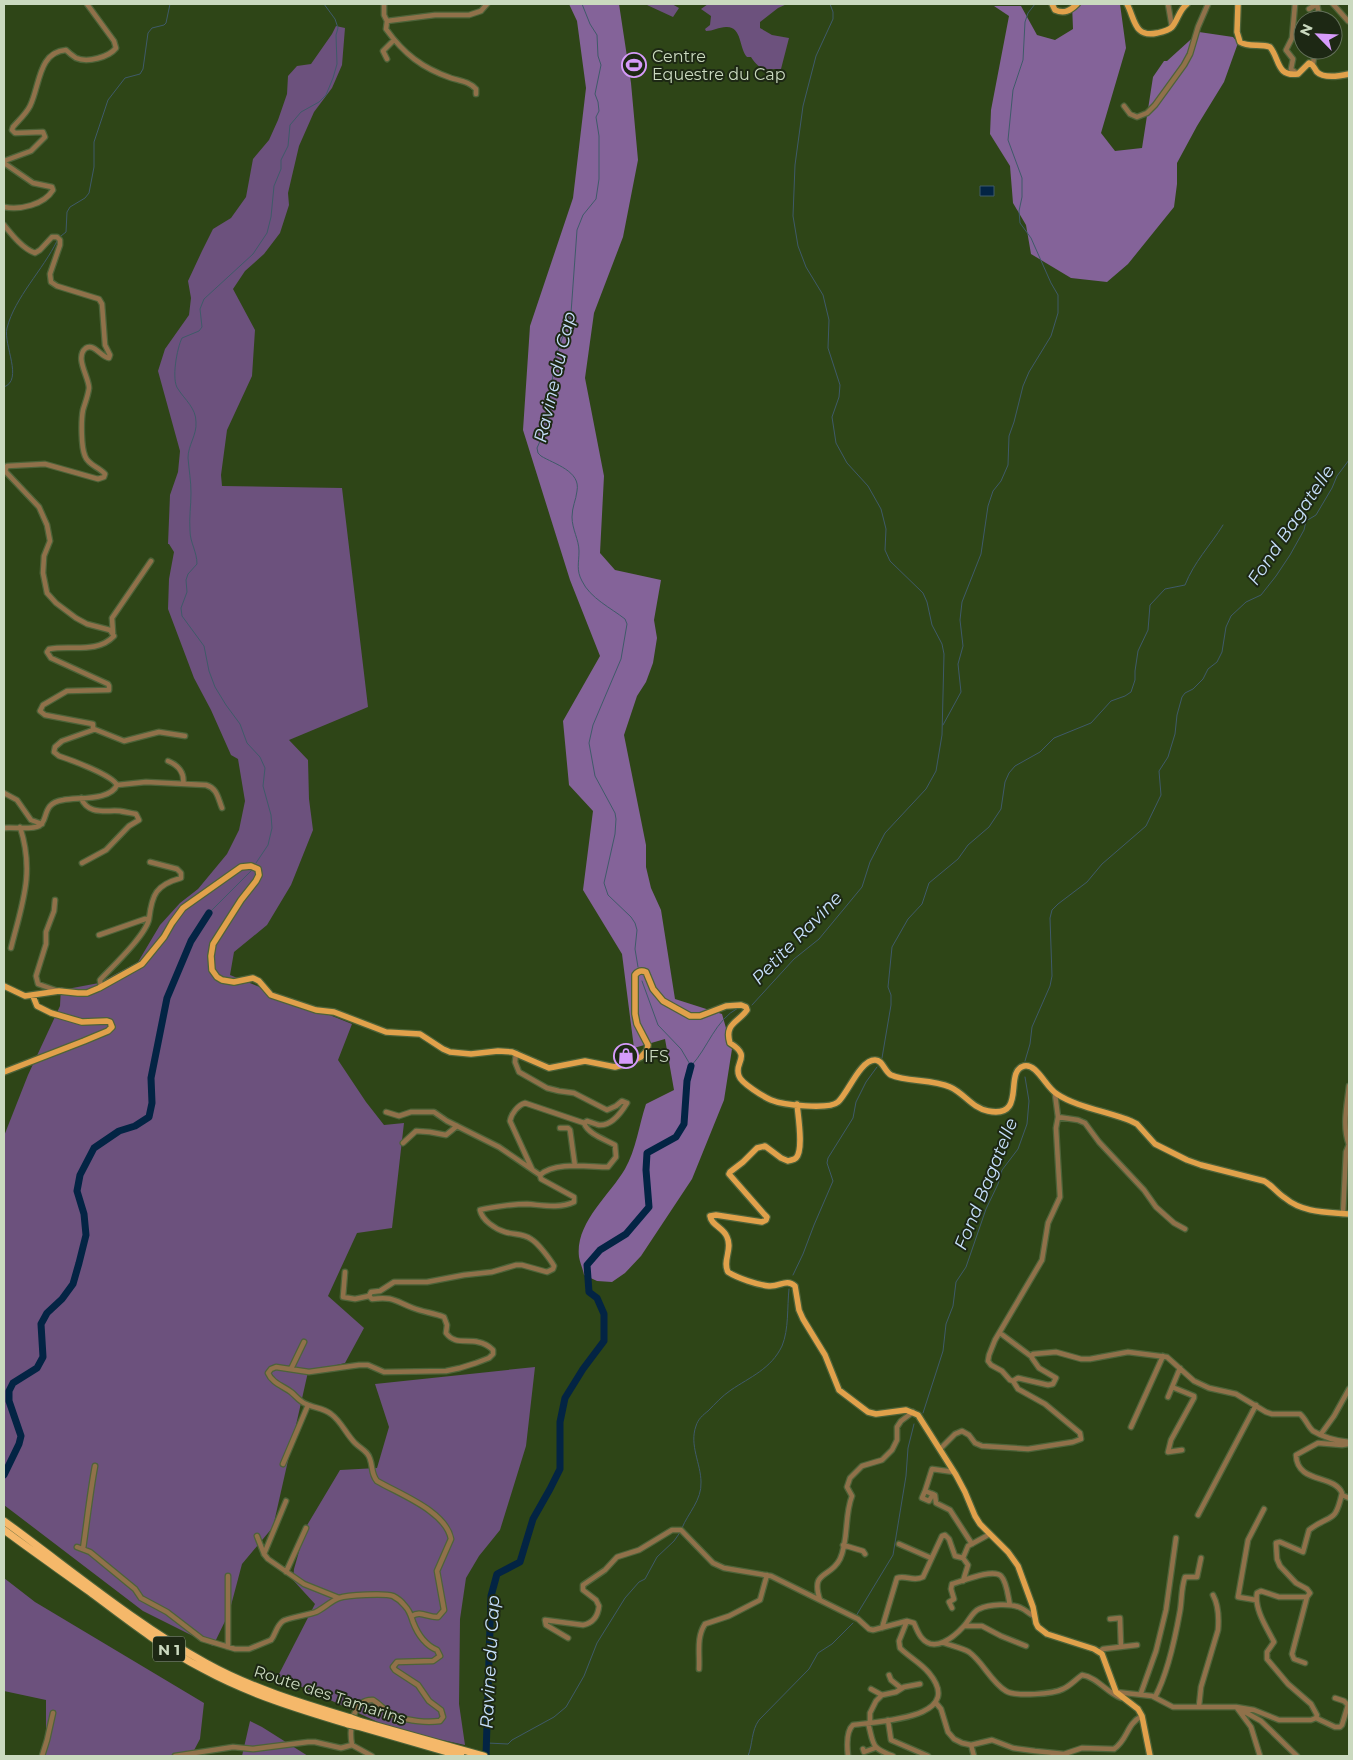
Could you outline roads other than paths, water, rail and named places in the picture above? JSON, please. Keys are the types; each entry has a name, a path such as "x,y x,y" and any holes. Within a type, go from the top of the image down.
{"highway":[{"name":"Route des Tamarins","path":"4,1521 12,1532 137,1627 202,1669 239,1687 277,1702 452,1750 484,1756"},
{"name":"Route des Tamarins","path":"4,1530 12,1532"},
{"name":"Route des Tamarins","path":"452,1750 461,1756"}],"main road":[{"path":"1052,4 1055,10 1064,12 1070,10 1076,4"},
{"path":"1127,4 1135,25 1142,33 1152,34 1165,32 1172,27 1180,10 1187,4"},
{"path":"1238,4 1237,32 1240,42 1248,46 1264,45 1270,47 1281,69 1287,74 1298,74 1307,64 1312,64 1324,76 1349,74"},
{"path":"4,986 25,996 59,991 78,994 100,987 142,964 164,937 183,908 241,867 253,866 259,872 258,877 213,944 210,964 212,970 216,977 229,982 253,978 259,981 271,994 316,1010 334,1012 386,1032 420,1034 450,1052 471,1054 498,1051 516,1053 544,1068 585,1061 615,1067 632,1062 641,1057 647,1050 648,1046 637,1024 634,1002 635,976 641,970 646,972 653,989 663,1001 690,1016 700,1016 726,1006 741,1005 746,1007 747,1010 735,1020 729,1032 730,1044 738,1048 741,1054 738,1071 743,1082 771,1100 797,1104 829,1106 835,1104 862,1068 875,1060 880,1062 891,1075 950,1087 957,1090 975,1106 988,1111 1003,1110 1010,1104 1017,1072 1025,1066 1036,1069 1049,1088 1056,1094 1137,1124 1156,1144 1187,1160 1201,1166 1264,1181 1285,1198 1303,1208 1346,1214"},
{"path":"4,1072 100,1034 112,1027 110,1022 107,1021 82,1022 43,1010 37,1006 33,996"},
{"path":"797,1104 800,1145 799,1153 795,1159 788,1161 766,1146 760,1146 728,1174 767,1217 765,1221 716,1215 710,1216 710,1219 724,1232 729,1241 726,1268 732,1274 766,1286 787,1282 795,1286 799,1310 803,1319 825,1355 835,1384 844,1395 868,1412 876,1414 900,1410 913,1412 918,1415 954,1472 975,1516 1008,1552 1018,1566 1038,1627 1047,1634 1099,1652 1106,1662 1111,1682 1116,1692 1138,1709 1142,1716 1150,1756"}],"street":[{"path":"4,162 30,151 45,137 43,132 15,133 12,127 29,108 44,65 53,54 66,50 75,58 88,59 110,54 116,48 114,41 87,4"},
{"path":"384,4 384,15 387,21 386,29 409,56 436,72 472,84 476,89 476,94"},
{"path":"387,21 435,14 469,15 481,11 487,4"},
{"path":"1168,4 1172,27"},
{"path":"1124,106 1130,114 1137,117 1147,113 1155,105 1190,54 1198,27 1208,4"},
{"path":"1295,4 1292,38 1286,50 1293,59 1291,69 1298,74"},
{"path":"1309,8 1317,4"},
{"path":"1332,4 1348,21"},
{"path":"387,59 384,51 394,40"},
{"path":"1312,64 1313,60"},
{"path":"4,162 33,183 52,187 53,190 44,199 32,205 4,208"},
{"path":"4,225 19,241 35,253 52,237 57,237 60,240 60,245 50,274 51,282 57,286 96,297 102,304 105,345 110,355 109,358 103,357 91,347 85,349 81,359 89,388 82,417 84,453 90,462 105,474 104,477 98,479 45,464 7,466 5,471 39,507 47,525 50,541 44,556 43,573 47,593 56,603 76,618 87,624 107,629 112,633"},
{"path":"151,561 112,618 112,633 114,636 111,640 94,647 54,648 47,652 50,658 110,686 109,690 107,692 67,691 42,706 41,712 91,723 94,729 124,741 159,732 185,736"},
{"path":"94,729 62,741 55,747 54,752 59,756 113,779 117,785"},
{"path":"168,762 175,765 182,772 183,784"},
{"path":"4,828 37,827 42,824 47,809 54,802 104,795 115,789 117,785 134,782 210,786 217,794 222,808"},
{"path":"4,793 17,800 31,820 42,824"},
{"path":"82,798 84,804 92,810 103,812 120,811 136,814 139,820 129,826 106,850 82,863"},
{"path":"12,948 28,876 25,841 20,827"},
{"path":"100,987 100,980 148,924 151,900 157,890 169,881 181,878 181,873 177,869 150,862"},
{"path":"55,900 54,910 46,932 46,944 36,976 38,984 59,991"},
{"path":"100,935 149,919"},
{"path":"516,1053 518,1072 547,1088 574,1093 607,1110 622,1101 626,1103 614,1120 600,1125 587,1121 584,1123 525,1103 519,1106 510,1117 510,1121 533,1170"},
{"path":"1346,1214 1346,1152 1349,1145 1346,1133 1349,1086"},
{"path":"940,1449 955,1434 962,1431 969,1435 975,1443 982,1446 1016,1449 1073,1442 1081,1439 1082,1436 1045,1404 1018,1389 1013,1381 988,1361 990,1350 1042,1260 1048,1223 1060,1197 1056,1094"},
{"path":"345,1272 343,1297 355,1299 369,1296 371,1292 400,1281 427,1282 492,1272 501,1268 522,1265 550,1272 554,1266 533,1240 518,1233 507,1233 500,1230 483,1218 480,1210 519,1204 545,1206 574,1202 574,1197 541,1179 540,1175 499,1147 434,1112 412,1112 399,1116 386,1112"},
{"path":"1058,1117 1085,1123 1099,1142 1148,1194 1156,1207 1174,1223 1185,1229"},
{"path":"540,1175 548,1169 575,1166 608,1167 616,1157 615,1145 591,1132 584,1123"},
{"path":"403,1144 416,1131 446,1135 457,1126"},
{"path":"560,1128 568,1128 570,1130 575,1166"},
{"path":"369,1296 372,1299 387,1297 414,1309 444,1317 447,1325 446,1333 451,1338 459,1342 476,1341 493,1350 493,1354 489,1358 446,1371 384,1372 359,1365 309,1372 276,1367 268,1373 269,1378 275,1383 308,1405 329,1412 338,1420 357,1445 367,1452 376,1481 425,1508 446,1526 450,1535 449,1546 442,1557 437,1571 444,1610 438,1617 420,1613 412,1616"},
{"path":"1000,1333 1032,1357 1039,1368 1056,1378 1052,1384 1048,1385 1018,1378 1013,1381"},
{"path":"292,1369 304,1342"},
{"path":"1032,1357 1037,1352 1049,1351 1090,1360 1128,1352 1163,1356 1194,1381 1209,1388 1236,1394 1272,1414 1300,1414 1306,1419 1312,1430 1349,1443"},
{"path":"1131,1427 1163,1356"},
{"path":"1168,1397 1180,1368"},
{"path":"1172,1387 1194,1396 1171,1440 1168,1452 1182,1450"},
{"path":"1321,1434 1349,1389"},
{"path":"283,1464 308,1405"},
{"path":"1194,1509 1200,1513 1256,1405"},
{"path":"820,1600 816,1590 817,1582 840,1558 846,1530 848,1505 852,1496 847,1487 848,1482 862,1466 882,1460 892,1450 896,1440 897,1428 901,1421 913,1412"},
{"path":"1349,1443 1342,1445 1318,1443 1296,1454 1296,1459 1302,1471 1336,1486 1342,1494 1349,1496"},
{"path":"83,1549 94,1466"},
{"path":"954,1472 932,1469 924,1491 935,1495 936,1503 950,1510 972,1544"},
{"path":"1305,1663 1294,1659 1292,1654 1307,1597 1310,1593 1296,1582 1277,1559 1276,1543 1280,1542 1303,1552 1309,1530 1334,1516 1338,1511 1342,1494"},
{"path":"264,1554 286,1501"},
{"path":"1256,1600 1238,1597 1248,1540 1264,1509"},
{"path":"286,1572 306,1528"},
{"path":"568,1638 544,1623 545,1620 583,1625 589,1624 595,1619 599,1606 596,1600 583,1590 583,1585 605,1570 617,1557 639,1550 672,1530 681,1530 713,1563 724,1568 768,1575 858,1619 869,1629 873,1630 907,1621 914,1623 921,1638 926,1641 944,1643 967,1651 974,1656 1007,1692 1015,1694 1057,1691 1064,1689 1084,1675 1097,1681 1115,1696 1125,1700"},
{"path":"963,1558 968,1546 990,1534"},
{"path":"882,1628 898,1576 914,1580 920,1579 925,1574 939,1540 945,1535 949,1539 955,1556 963,1558"},
{"path":"257,1536 268,1559 304,1584 339,1598"},
{"path":"1141,1694 1156,1651 1166,1610 1176,1538"},
{"path":"900,1544 931,1558"},
{"path":"843,1545 862,1551 864,1554"},
{"path":"77,1547 90,1552 135,1589 141,1598 167,1612 202,1639 235,1649 249,1649 265,1643 271,1640 278,1626 284,1620 317,1611 339,1598 374,1594 390,1595 406,1606 423,1641 428,1646 437,1650 440,1656 433,1661 397,1662 393,1667 422,1689 430,1701 441,1710 443,1717 440,1721 434,1722 395,1716 373,1700 363,1702 359,1705 351,1730 352,1745"},
{"path":"963,1558 968,1566 963,1581"},
{"path":"1155,1697 1164,1679 1180,1610 1181,1590 1186,1577 1197,1577 1201,1558"},
{"path":"952,1608 949,1602 954,1599 951,1586 992,1572 1000,1574 1006,1588 1010,1606"},
{"path":"699,1669 700,1635 705,1624 729,1616 760,1600 768,1575"},
{"path":"228,1576 228,1647"},
{"path":"1307,1597 1279,1597 1261,1591 1257,1593 1256,1600 1268,1633 1274,1642 1267,1652 1267,1659 1288,1684 1316,1710 1318,1715 1316,1718"},
{"path":"1199,1706 1201,1687 1218,1630 1219,1621 1213,1595"},
{"path":"944,1643 964,1626 980,1608 988,1606 1020,1607 1034,1616"},
{"path":"1110,1618 1120,1618 1121,1647"},
{"path":"848,1756 849,1730 853,1724 918,1715 936,1703 939,1695 930,1674 900,1648 899,1642 907,1621"},
{"path":"964,1626 982,1626 1000,1636 1026,1646"},
{"path":"1099,1652 1103,1649 1138,1645"},
{"path":"889,1674 891,1680 901,1688"},
{"path":"893,1756 880,1752 875,1748 869,1722 870,1713 876,1701 882,1695 920,1684"},
{"path":"871,1689 882,1695"},
{"path":"1116,1692 1155,1697 1172,1707 1236,1707 1262,1712 1279,1720 1311,1720 1316,1718 1335,1727 1340,1727 1348,1706 1344,1701 1335,1698"},
{"path":"936,1703 941,1709 948,1732 954,1739 962,1743 972,1745 992,1740 1013,1748 1064,1754 1082,1748 1114,1749 1119,1746 1134,1720 1142,1716"},
{"path":"1236,1707 1251,1727 1260,1756"},
{"path":"1236,1707 1261,1721 1297,1756"},
{"path":"42,1756 53,1713"},
{"path":"888,1720 891,1740 928,1756"},
{"path":"175,1756 232,1747 253,1749 315,1742 341,1748 352,1745 372,1756"},
{"path":"972,1745 974,1756"},
{"path":"862,1749 864,1752 875,1748"}],"water":[{"path":"980,186 994,186 994,196 980,196"}],"waterway":[{"path":"61,236 66,232 67,212 70,207 85,198 89,193 94,167 94,142 108,100 125,78 140,74 143,69 148,33 152,28 166,23 170,4"},
{"path":"256,863 268,845 272,828 271,815 263,786 265,768 260,757 247,743 240,724 215,687 209,671 204,646 182,616 181,608 187,592 186,580 188,574 197,564 190,535 191,489 188,458 195,431 196,417 176,385 175,372 178,349 182,338 199,331 202,327 200,309 204,299 253,254 267,233 271,217 274,186 281,169 281,160 288,146 290,125 301,112 319,102 326,95 333,78 337,64 336,35 338,28 335,19 324,4"},
{"name":"Ravine du Cap","path":"582,4 590,24 597,35 598,56 601,65 595,94 599,111 596,117 599,136 599,179 596,199 583,215 577,230 571,313 556,356 544,432 537,448 541,456 559,465 575,478 577,484 572,517 579,547 578,570 582,581 590,593 625,619 627,624 621,659 593,725 589,743 595,776 615,813 616,819 615,834 604,883 608,895 635,923 637,930 635,949 638,967"},
{"name":"Petite Ravine","path":"752,1005 794,959 819,939 862,887 870,862 885,833 926,789 936,771 942,735 944,654 942,644 932,625 923,593 890,561 885,550 886,529 881,509 868,486 847,463 836,443 832,417 839,397 840,385 828,348 829,320 823,295 806,267 798,246 793,216 795,165 803,106 816,56 833,19 830,4"},
{"path":"943,725 961,692 958,664 963,646 960,620 962,602 981,554 988,506 993,491 1001,481 1008,465 1009,436 1023,386 1029,372 1051,336 1058,313 1058,295 1031,238 1020,223 1019,211 1022,197 1022,178 1008,140 1013,90 1023,60 1025,22 1028,13 1035,4"},
{"path":"4,387 10,383 13,370 7,328 16,305 57,241"},
{"name":"Fond Bagatelle","path":"1025,1061 1032,1027 1050,986 1052,976 1050,918 1052,910 1087,882 1102,864 1146,826 1161,795 1159,771 1168,757 1175,734 1177,715 1182,697 1193,689 1203,679 1208,669 1217,662 1222,652 1226,627 1231,616 1246,602 1261,595 1276,576 1304,530 1306,521 1316,515 1337,476 1349,460"},
{"path":"882,1058 891,1005 891,995 888,987 892,947 908,919 922,904 929,883 958,859 968,845 989,827 1001,809 1005,782 1015,766 1040,752 1054,738 1091,723 1111,701 1131,692 1135,680 1138,651 1148,630 1150,605 1165,589 1185,585 1198,561 1223,525"},
{"path":"209,913 252,870"},
{"path":"4,1475 21,1436 9,1401 9,1391 13,1383 37,1368 43,1357 41,1324 47,1313 62,1299 73,1284 79,1263 86,1235 84,1214 77,1191 80,1175 94,1148 119,1131 135,1126 149,1117 152,1103 151,1078 167,998 191,941 209,913"},
{"name":"Ravine du Cap","path":"642,981 658,1025 681,1049 691,1066 723,1020 738,1008"},
{"name":"Ravine du Cap","path":"486,1756 491,1596 497,1574 520,1562 533,1519 560,1469 560,1422 565,1398 583,1369 604,1341 604,1314 597,1298 589,1292 587,1265 600,1250 626,1234 649,1207 646,1170 647,1153 676,1137 684,1124 687,1081 691,1066"},
{"path":"793,1275 833,1181 827,1163 828,1158 853,1118 856,1102 866,1082 877,1067"},
{"name":"Fond Bagatelle","path":"923,1413 943,1351 946,1324 953,1306 956,1282 966,1267 1002,1170 1018,1149 1027,1124 1029,1101 1025,1077"},
{"path":"682,1528 697,1501 701,1489 694,1440 694,1433 699,1419 731,1390 760,1372 777,1354 786,1333 789,1289"},
{"name":"Fond Bagatelle","path":"856,1616 893,1555 906,1476 908,1448 914,1424"},
{"path":"487,1743 508,1744 554,1717 566,1707 584,1676 597,1643 625,1598 639,1582 645,1579 657,1557 674,1541 681,1531"},
{"name":"Fond Bagatelle","path":"748,1756 759,1720 809,1669 818,1653 832,1644 853,1623"}],"place":[{"name":"Centre Equestre du Cap","path":"634,65"},
{"name":"IFS","path":"626,1056"}]}
